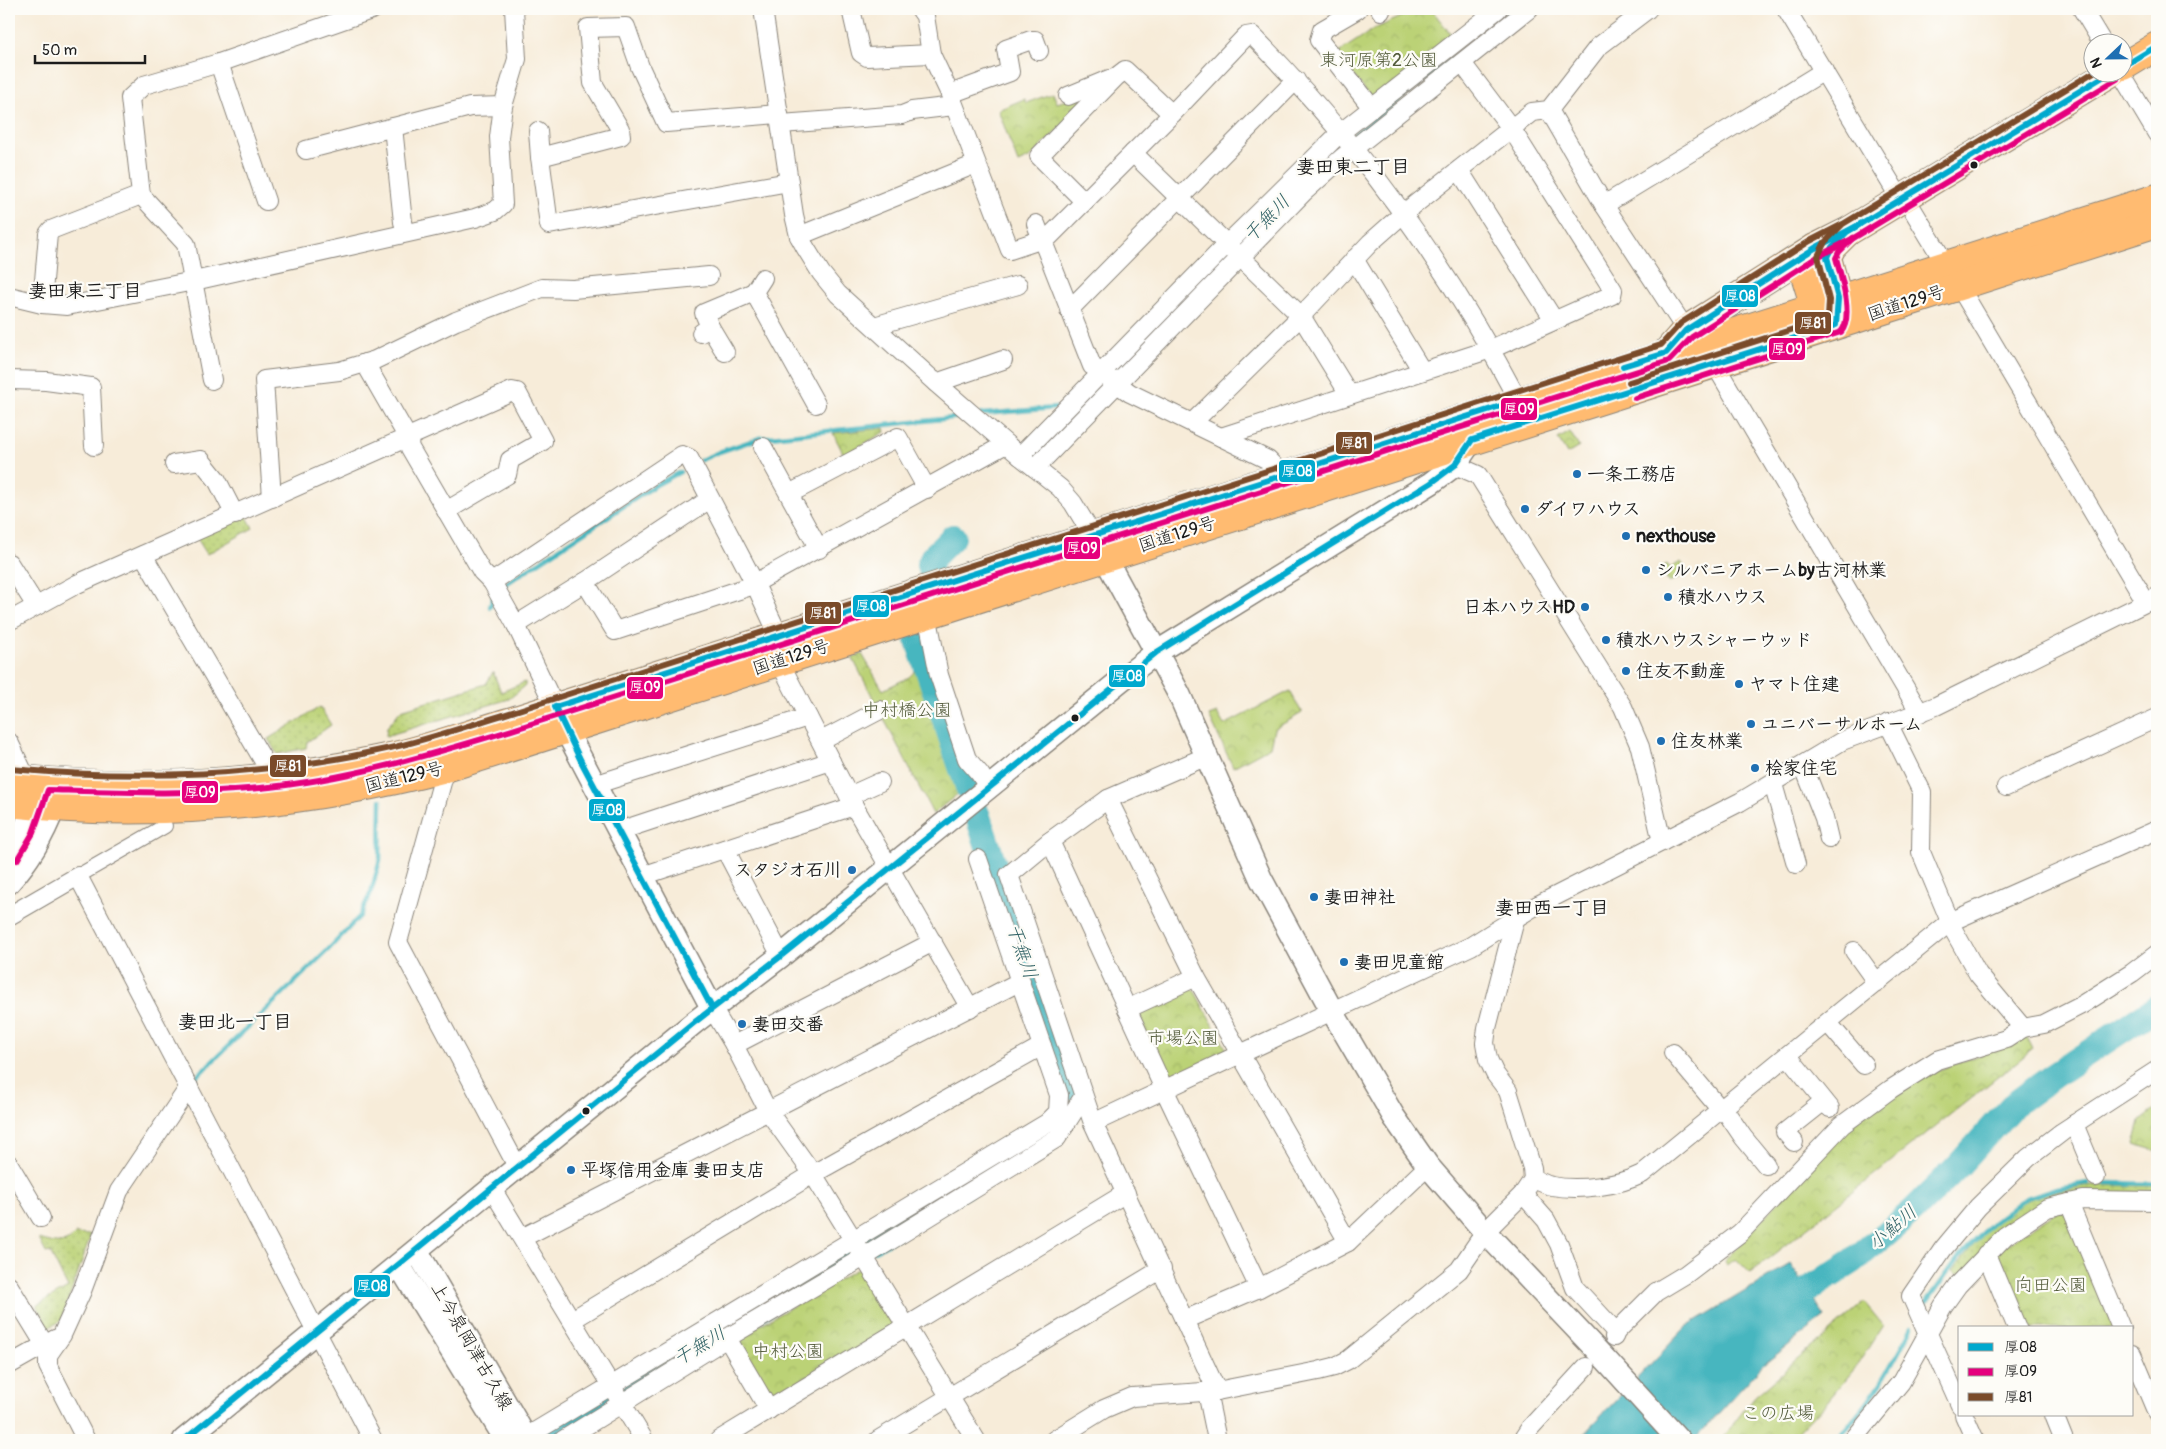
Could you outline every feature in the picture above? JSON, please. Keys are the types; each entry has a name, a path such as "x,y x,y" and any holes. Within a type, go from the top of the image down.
{"main road":[{"path":"2134,60 2157,46"},
{"path":"1666,353 1686,330 1815,248 1847,232 2095,82"},
{"name":"国道129号","path":"1953,276 2157,198"},
{"name":"国道129号","path":"779,648 927,614 1283,475 1666,353 2157,223"},
{"path":"1830,310 1827,257 1832,247 1847,232"},
{"path":"1815,248 1805,264 1805,275 1830,310"},
{"name":"国道129号","path":"29,792 226,782 273,777 387,758 560,718 1099,546 1472,440 1714,364 1830,310"},
{"name":"国道129号","path":"29,792 163,809 228,807 338,793 446,768 560,718"}],"street":[{"path":"212,380 186,244 141,195 130,98 144,85 219,62 374,9"},
{"path":"9,296 42,304 68,306 194,281 475,218 495,211 503,204 499,137 503,106 517,59 514,9"},
{"path":"763,9 799,236 821,273 838,294 936,383 1060,488 1073,503 1099,546 1157,652 1207,756 1261,879 1332,1011 1394,1117 1428,1166 1485,1232 1679,1440"},
{"path":"851,9 861,53 867,57 932,54"},
{"path":"920,9 924,16 932,54 952,100 1010,250 1041,235 1085,202 1246,36 1252,35 1296,80 1404,213 1491,349 1518,400"},
{"path":"1358,9 1324,24 1319,40 1372,108"},
{"path":"1020,456 1108,379 1346,141 1372,108 1498,9"},
{"path":"1346,141 1462,63 1529,9"},
{"path":"1192,423 1300,316 1354,259 1404,213 1532,112 1549,110 1598,47 1648,9"},
{"path":"1093,1124 1470,946 1532,908 1773,784 1842,741 1888,723 1920,714 2152,600 1905,197 1896,190 1786,9"},
{"path":"2082,9 2096,32"},
{"path":"540,157 621,136 620,129 593,83 588,28 626,27 640,66 666,123 902,115 952,100 1010,72 1006,49 1031,40 1038,43"},
{"path":"219,62 242,153 266,201"},
{"path":"1221,437 1491,349 1612,295 1613,290 1511,128 1462,63"},
{"path":"1085,202 1039,156 1116,77 1125,70 1172,114"},
{"path":"1604,205 1824,71"},
{"path":"1068,96 1116,77"},
{"path":"1069,310 1296,80"},
{"path":"2126,82 2157,134"},
{"path":"306,150 470,107 503,106"},
{"path":"1549,110 1604,205 1686,330"},
{"path":"393,127 403,222 406,233"},
{"path":"538,131 549,225 789,182"},
{"path":"1134,153 1300,316 1349,394"},
{"path":"799,236 976,164"},
{"path":"1459,170 1554,320"},
{"path":"42,304 48,234 51,230 141,195"},
{"path":"1041,235 1092,366 1130,394 1268,460 1283,475"},
{"path":"1354,259 1422,371"},
{"path":"272,498 264,380 339,371 365,363 456,321 542,288 574,289 709,276"},
{"path":"725,352 706,330 704,313 758,285 782,354 816,404"},
{"path":"874,326 953,309 1018,285"},
{"path":"936,383 1004,360"},
{"path":"365,363 408,438 410,448 446,511 482,572 492,582 516,625 594,786 768,1111 814,1174 976,1440"},
{"path":"1714,364 1920,714"},
{"path":"1035,468 1108,379"},
{"path":"9,380 46,381 91,387 94,446"},
{"path":"13,619 77,584 143,554 512,391 517,392 543,441 510,460 507,475 446,511"},
{"path":"789,494 898,437 926,488"},
{"path":"184,1440 712,1008 781,956 1157,652 1431,483 1455,465 1472,440"},
{"path":"585,582 615,631 748,586 1006,444"},
{"path":"763,447 820,548"},
{"path":"492,582 682,455 689,458 754,582 808,717 889,868 970,1008"},
{"path":"182,459 201,460 217,480 235,514"},
{"path":"1455,465 1478,475 1623,707 1640,747 1662,842"},
{"path":"516,625 585,582 710,499"},
{"path":"143,554 273,777"},
{"path":"9,563 36,606"},
{"path":"927,614 939,675 967,759 988,787"},
{"path":"821,741 880,710"},
{"path":"594,786 808,717"},
{"path":"2006,787 2157,718"},
{"path":"1888,723 1922,792 1921,852 1950,922 1978,974 2022,1028"},
{"path":"9,742 29,792 34,851 9,882"},
{"path":"1207,756 1108,799 1050,841 1009,875 1093,1124 1162,1269 1212,1392 1217,1440"},
{"path":"619,832 831,761"},
{"path":"1803,765 1824,818 1829,839"},
{"path":"446,768 398,942 518,1168"},
{"path":"642,876 725,849 852,801 880,782"},
{"path":"1773,784 1796,864"},
{"path":"9,856 25,829 29,792"},
{"path":"1108,799 1196,977 1348,1242"},
{"path":"9,916 165,826"},
{"path":"1533,1179 1552,1186 1595,1187 1626,1183 1642,1174 1723,1110 1950,922 2157,830"},
{"path":"1050,841 1164,1091 1259,1288"},
{"path":"725,849 781,956"},
{"path":"978,859 1059,1095 1058,1124"},
{"path":"78,876 373,1440"},
{"path":"1054,1440 1104,1409 1132,1397 1212,1392 1334,1367 1363,1350 1459,1270 1485,1232 1523,1194 1533,1179 1532,1168 1508,1091 1495,1074 1488,1059 1486,1043 1487,1028 1515,920"},
{"path":"734,1045 933,942"},
{"path":"1854,951 1877,983"},
{"path":"1523,1194 1546,1220 1555,1236 1576,1288 1615,1334 1656,1292 1686,1274 1740,1233 1842,1125 1891,1089 1937,1060 2006,1039 2022,1028 2044,1024 2083,1004 2132,973 2157,954"},
{"path":"1127,1010 1196,977"},
{"path":"522,1238 1020,981"},
{"path":"1828,1023 1864,1065"},
{"path":"572,1320 814,1174 1042,1046"},
{"path":"1673,1053 1723,1110 1766,1165"},
{"path":"1786,1132 1827,1104 1788,1056"},
{"path":"1958,1400 1911,1296 1943,1248 1978,1207 2028,1158 2074,1124 2157,1070"},
{"path":"86,1440 48,1366 48,1355 62,1335 82,1291 119,1191 188,1087"},
{"path":"520,1440 617,1394 727,1338 864,1257 1058,1124 1083,1097"},
{"path":"563,1440 617,1394 854,1239 1058,1124"},
{"path":"2074,1124 2096,1177"},
{"path":"9,1164 41,1218"},
{"path":"1184,1320 1259,1288 1348,1242 1428,1166"},
{"path":"492,1189 644,1440"},
{"path":"719,1440 1126,1193"},
{"path":"1860,1438 1901,1382 1943,1306 1958,1285 2005,1236 2047,1208 2083,1200 2157,1201"},
{"path":"2069,1203 2120,1326"},
{"path":"1986,1254 2016,1326"},
{"name":"上今泉岡津古久線","path":"408,1258 520,1440"},
{"path":"878,1440 1162,1269"},
{"path":"9,1286 45,1345"},
{"path":"9,1365 62,1335"},
{"path":"727,1338 769,1410"},
{"path":"2134,1359 2157,1413"},
{"path":"1522,1440 1530,1428 1586,1367"},
{"path":"1964,1416 1975,1440"},
{"path":"2054,1416 2064,1440"}],"green space":[{"name":"東河原第2公園","path":"1419,9 1431,9 1454,38 1378,99 1370,96 1336,54 1374,29"},
{"path":"1053,93 1057,103 1083,95 1086,101 1031,157 1018,163 998,110 1024,99 1026,103"},
{"path":"884,428 885,432 844,455 833,433"},
{"path":"1570,432 1579,447 1567,454 1558,439"},
{"path":"246,515 253,528 207,554 196,537"},
{"path":"1681,562 1688,573 1669,583 1660,568 1667,564 1670,568"},
{"name":"中村橋公園","path":"862,654 883,690 909,677 919,667 960,792 933,814 852,657"},
{"path":"493,672 501,692 525,682 525,686 509,699 386,736 387,727 401,710 486,684"},
{"path":"1290,691 1302,713 1274,729 1270,747 1233,767 1209,716 1217,713 1224,725"},
{"path":"320,707 331,725 307,742 306,748 277,754 268,739"},
{"name":"市場公園","path":"1188,988 1194,990 1227,1050 1226,1055 1172,1080 1166,1078 1138,1016 1140,1010"},
{"path":"2027,1037 2033,1049 1750,1273 1736,1259 1726,1265 1724,1261 1843,1131 1895,1091 1939,1070"},
{"path":"2157,1107 2157,1151 2134,1144 2140,1121"},
{"path":"2089,1185 2157,1186 2157,1197 2049,1204 1961,1276 1953,1271 1986,1232 2016,1206 2040,1195"},
{"name":"向田公園","path":"2059,1210 2067,1214 2113,1326 2022,1326 1993,1257 1995,1251"},
{"path":"75,1234 91,1235 61,1321 48,1328 37,1305 68,1288 50,1252 46,1253 39,1239 63,1243"},
{"name":"中村公園","path":"857,1269 868,1272 895,1321 893,1329 776,1400 766,1397 738,1347 739,1337"},
{"name":"この広場","path":"1864,1302 1883,1325 1856,1367 1821,1409 1791,1440 1721,1440 1754,1397"}],"water":[{"path":"1790,1264 1825,1317 1763,1365 1694,1440 1578,1440 1686,1327"}],"waterway":[{"name":"干無川","path":"1350,138 1509,14"},
{"name":"干無川","path":"1237,247 1259,224"},
{"name":"干無川","path":"1117,372 1196,288"},
{"path":"982,414 1056,408"},
{"path":"701,460 760,438 962,417"},
{"path":"504,585 656,485 680,472"},
{"name":"干無川","path":"929,566 933,557 953,537"},
{"path":"490,607 493,597"},
{"name":"干無川","path":"918,641 968,787"},
{"path":"192,1081 327,951 360,916 371,892 380,860 381,800"},
{"name":"干無川","path":"977,814 1070,1088"},
{"name":"小鮎川","path":"1778,1309 1853,1261 1913,1211 1957,1167 2012,1106 2053,1076 2157,1007"},
{"name":"干無川","path":"872,1240 977,1178"},
{"path":"1922,1309 1959,1257 1996,1220 2026,1198 2057,1188 2088,1183"},
{"path":"2105,1183 2157,1184"},
{"name":"干無川","path":"552,1435 846,1255"},
{"path":"1834,1440 1869,1401 1912,1327"}],"transit line":[{"name":"厚08","path":"2134,60 2157,46"},
{"name":"厚81","path":"10,769 105,774 199,774 293,765 340,758 401,745 447,733 1661,345 1681,323 1810,241 1843,224 2084,78"},
{"name":"厚08","path":"184,1440 695,1022 781,956 1157,652 1431,483 1455,465 1472,440 1836,325 1838,299 1827,257 1832,247 1847,232 2094,82"},
{"name":"厚09","path":"17,860 33,833 48,790 181,792 260,788 356,773 419,757 512,730 1669,361 1692,337 1819,256 1852,239 2112,82"},
{"name":"厚08","path":"1623,366 1666,353 1686,330 1815,248 1859,225"},
{"name":"厚81","path":"1629,382 1828,318 1829,300 1818,256 1825,242 1841,226"},
{"name":"厚09","path":"1635,398 1841,332 1845,325 1846,307 1836,258 1839,252 1853,238"},
{"name":"厚08","path":"712,1008 581,761 555,707 1510,403"}],"place":[{"name":"一条工務店","path":"1577,474"},
{"name":"ダイワハウス","path":"1525,509"},
{"name":"nexthouse","path":"1626,536"},
{"name":"シルバニアホームby古河林業","path":"1646,570"},
{"name":"積水ハウス","path":"1668,597"},
{"name":"日本ハウスHD","path":"1585,607"},
{"name":"積水ハウスシャーウッド","path":"1606,640"},
{"name":"住友不動産","path":"1626,671"},
{"name":"ヤマト住建","path":"1739,684"},
{"name":"ユニバーサルホーム","path":"1751,724"},
{"name":"住友林業","path":"1661,741"},
{"name":"桧家住宅","path":"1755,768"},
{"name":"スタジオ石川","path":"852,870"},
{"name":"妻田神社","path":"1314,897"},
{"name":"妻田児童館","path":"1344,962"},
{"name":"妻田交番","path":"742,1024"},
{"name":"平塚信用金庫 妻田支店","path":"571,1170"}],"district":[{"name":"妻田東二丁目","path":"1353,166"},
{"name":"妻田東三丁目","path":"85,290"},
{"name":"妻田西一丁目","path":"1552,907"},
{"name":"妻田北一丁目","path":"235,1021"}]}
